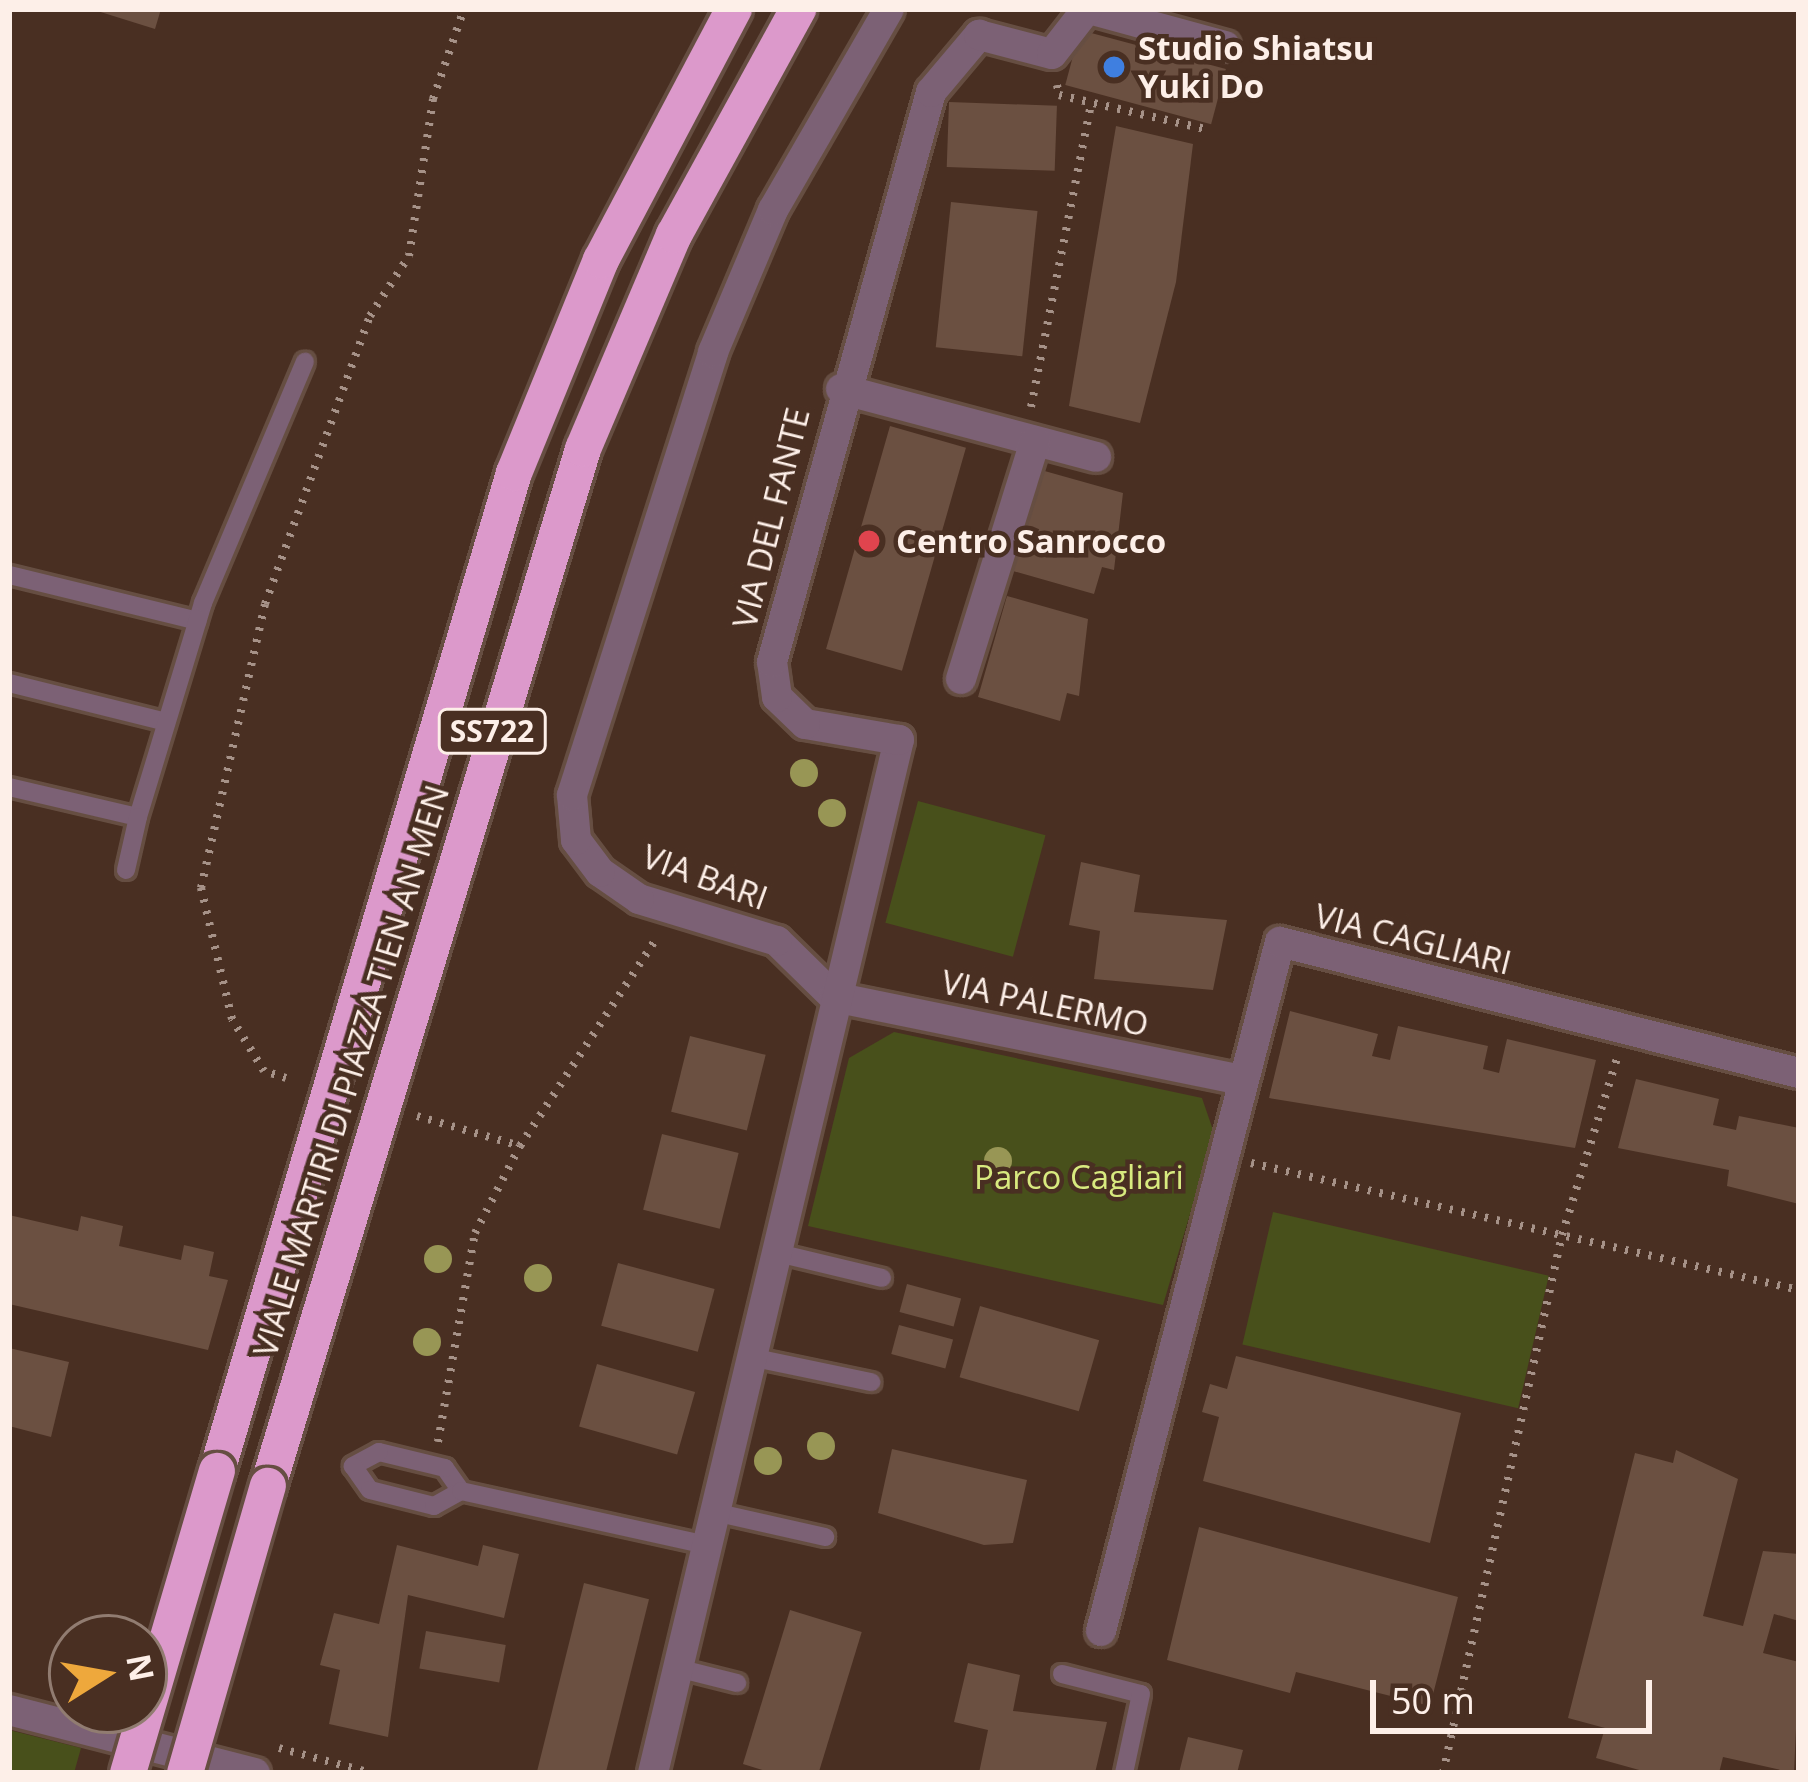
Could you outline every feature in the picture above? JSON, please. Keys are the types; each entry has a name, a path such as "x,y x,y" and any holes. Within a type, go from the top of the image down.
{"highway":[{"name":"VIALE MARTIRI DI PIAZZA TIEN AN MEN","path":"128,1773 514,473 601,260 734,9"},
{"name":"VIALE MARTIRI DI PIAZZA TIEN AN MEN","path":"185,1773 583,449 674,235 798,9"}],"street":[{"name":"VIA BARI","path":"833,997 777,941 675,910 600,872 575,840 579,763 712,352 773,210 889,9"},
{"path":"1052,54 1088,9 1225,46"},
{"name":"VIA DEL FANTE","path":"833,997 899,740 805,724 777,697 772,662 841,388 931,92 979,35 1052,54"},
{"name":"VIA DEL FANTE","path":"841,388 1096,457"},
{"path":"961,679 1030,439"},
{"name":"VIA CAGLIARI","path":"1101,1631 1220,1155 1280,942 1799,1073"},
{"path":"653,1773 833,997"},
{"name":"VIA PALERMO","path":"833,997 1242,1080"},
{"path":"9,1710 255,1773"}],"lane":[{"path":"126,870 162,721 196,621 305,362"},
{"path":"9,575 196,621"},
{"path":"9,683 162,721"},
{"path":"9,787 138,818"},
{"path":"774,1252 883,1278"},
{"path":"749,1357 871,1382"},
{"path":"461,1491 434,1506 370,1490 353,1466 372,1452 434,1466 461,1491 706,1546"},
{"path":"714,1511 825,1537"},
{"path":"677,1668 737,1682"},
{"path":"1062,1674 1141,1694 1124,1773"}],"path":[{"path":"286,1078 264,1071 232,1019 201,888 265,604 370,316 409,256 433,99 464,9"},
{"path":"1052,54 1059,94 1205,130"},
{"path":"1030,439 1090,103"},
{"path":"434,1466 475,1233 520,1146 675,910"},
{"path":"1442,1773 1562,1235 1625,1031"},
{"path":"417,1116 520,1146"},
{"path":"1220,1155 1799,1290"}],"green space":[{"path":"918,801 1046,835 1013,957 885,923"},
{"name":"Parco Cagliari","path":"894,1032 1202,1098 1214,1133 1163,1305 808,1226 849,1058"},
{"name":"Parco Cagliari","path":"1273,1212 1549,1276 1518,1408 1242,1345"},
{"path":"9,1730 81,1748 74,1773 9,1773"}],"building":[{"path":"91,9 161,9 155,29"},
{"path":"1080,30 1226,69 1211,124 1065,85"},
{"path":"949,102 1057,106 1055,171 947,167"},
{"path":"1116,126 1193,144 1176,282 1140,423 1069,406"},
{"path":"951,202 1038,211 1022,356 936,347"},
{"path":"890,426 966,448 902,671 826,649"},
{"path":"1041,470 1123,493 1114,570 1102,567 1094,594 1013,571"},
{"path":"1007,596 1088,619 1079,696 1067,693 1060,721 978,697"},
{"path":"1081,862 1140,875 1134,912 1227,920 1213,990 1094,979 1100,931 1069,925"},
{"path":"1290,1011 1378,1034 1372,1056 1390,1060 1398,1026 1488,1046 1483,1069 1499,1073 1507,1039 1596,1060 1575,1148 1269,1098"},
{"path":"690,1036 766,1055 747,1131 671,1112"},
{"path":"1636,1079 1719,1099 1713,1125 1736,1130 1739,1116 1799,1128 1799,1204 1727,1186 1729,1170 1618,1148"},
{"path":"662,1134 739,1153 720,1229 643,1210"},
{"path":"9,1215 78,1231 81,1216 123,1226 119,1246 181,1260 184,1245 214,1252 209,1276 228,1280 208,1350 9,1304"},
{"path":"618,1263 715,1289 698,1352 601,1326"},
{"path":"907,1284 961,1298 954,1327 899,1312"},
{"path":"980,1306 1099,1340 1079,1411 960,1377"},
{"path":"899,1325 953,1339 945,1368 891,1354"},
{"path":"9,1348 69,1362 51,1437 9,1426"},
{"path":"1236,1356 1461,1413 1430,1543 1203,1481 1219,1417 1202,1412 1210,1384 1227,1389"},
{"path":"597,1364 695,1392 677,1455 579,1426"},
{"path":"892,1449 1027,1480 1013,1543 984,1545 878,1513"},
{"path":"1676,1450 1738,1479 1703,1616 1743,1626 1763,1551 1799,1554 1799,1621 1774,1614 1763,1653 1799,1662 1794,1773 1723,1757 1719,1773 1650,1773 1596,1758 1605,1728 1568,1718 1635,1453 1673,1463"},
{"path":"1199,1527 1458,1597 1430,1706 1296,1672 1290,1693 1167,1660"},
{"path":"397,1545 478,1566 483,1545 519,1554 504,1618 408,1595 388,1737 329,1724 340,1670 320,1665 334,1613 379,1624"},
{"path":"584,1583 649,1599 606,1773 537,1773"},
{"path":"790,1610 862,1632 819,1773 772,1773 743,1764"},
{"path":"426,1631 506,1645 499,1682 419,1668"},
{"path":"968,1663 1020,1675 1013,1711 1107,1722 1095,1773 979,1773 988,1730 954,1722"},
{"path":"1188,1737 1243,1750 1237,1773 1179,1773"}],"place":[{"name":"Studio Shiatsu Yuki Do","path":"1114,67"},
{"name":"Centro Sanrocco","path":"869,541"}]}
